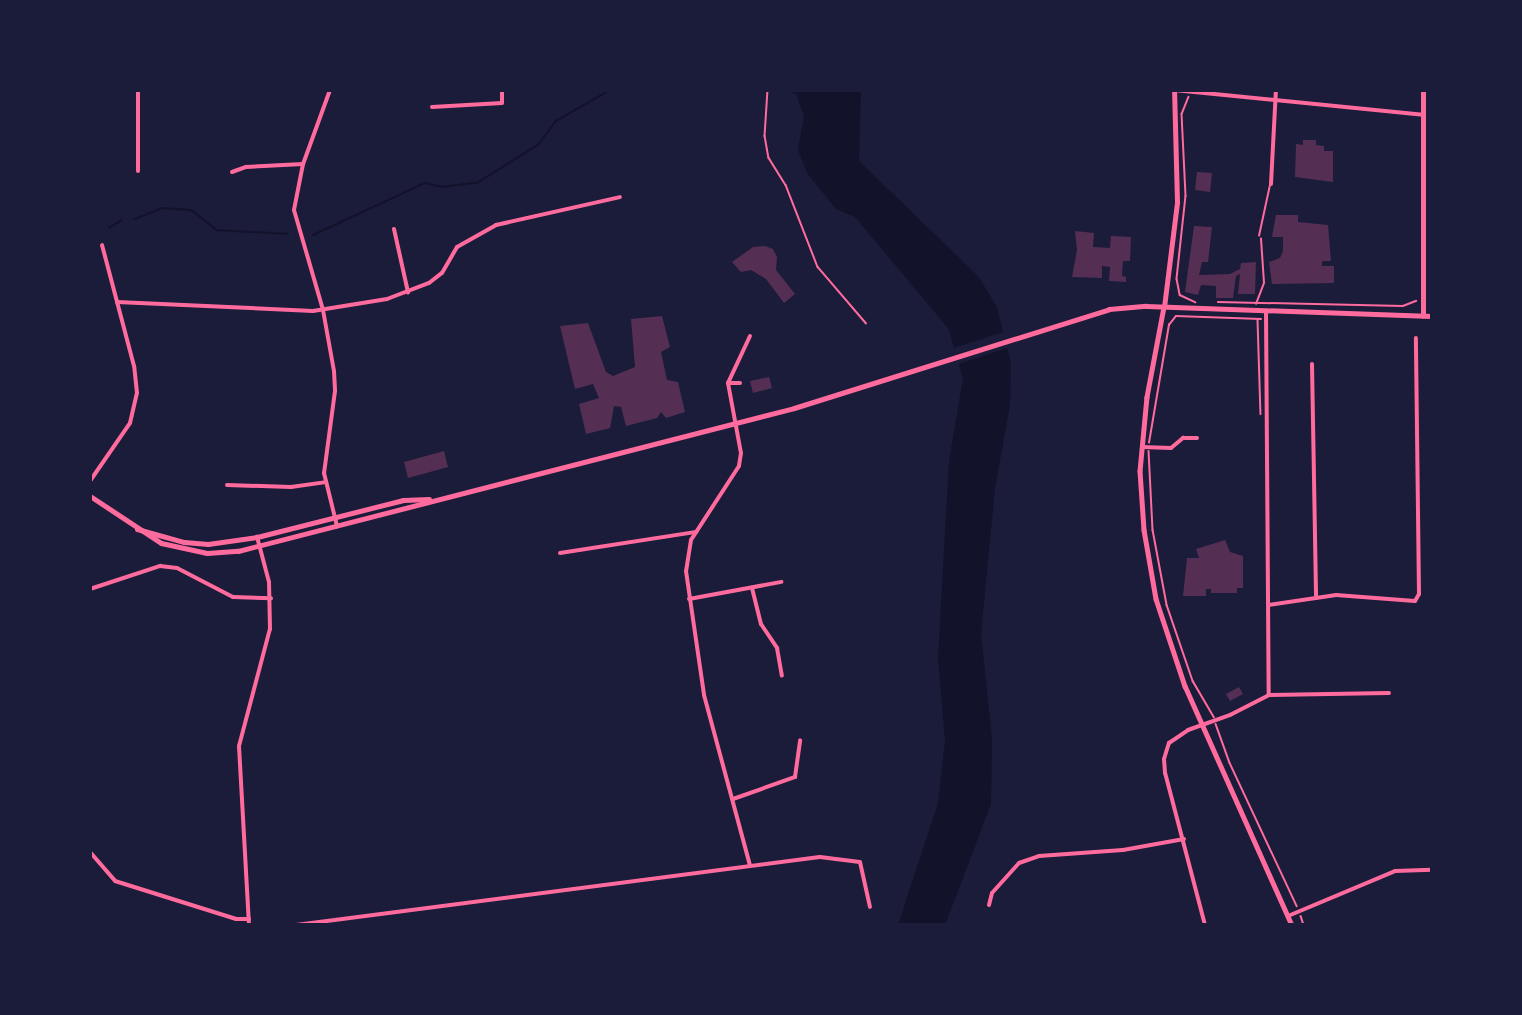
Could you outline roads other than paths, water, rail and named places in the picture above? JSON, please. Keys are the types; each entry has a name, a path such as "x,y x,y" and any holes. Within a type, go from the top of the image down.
{"main road":[{"path":"1164,307 1176,208 1174,90"},
{"path":"90,496 147,537 181,549 207,553 260,548 434,498 735,423 866,387 1050,326 1109,309 1164,307 1432,316"},
{"path":"134,528 184,542 208,544 257,537 403,500 434,498"}],"street":[{"path":"138,90 138,171"},
{"path":"330,90 303,164 296,195 296,228 323,310 335,391 325,452 326,482 338,527"},
{"path":"432,107 502,103 502,90"},
{"path":"1174,90 1423,115"},
{"path":"1271,184 1276,90"},
{"path":"1423,90 1423,316"},
{"path":"232,172 246,167 303,164"},
{"path":"117,302 323,310 408,292 442,273 457,247 496,225 620,197"},
{"path":"394,229 408,292"},
{"path":"90,481 130,423 137,393 134,366 102,245"},
{"path":"1164,307 1142,447 1140,495 1156,599 1170,647 1292,925"},
{"path":"1266,311 1269,695"},
{"path":"750,336 728,382 741,453 739,466 696,532 687,558 689,599 704,695 750,866"},
{"path":"1269,605 1359,595 1415,602 1419,594 1416,338"},
{"path":"1312,364 1316,598"},
{"path":"728,382 740,383"},
{"path":"1142,447 1170,448 1183,438 1197,438"},
{"path":"227,485 291,487 326,482"},
{"path":"560,553 696,532"},
{"path":"249,925 239,746 246,711 266,649 271,598 257,537"},
{"path":"90,589 160,566 177,568 233,597 271,598"},
{"path":"689,599 781,582"},
{"path":"752,588 761,624 777,648 782,676"},
{"path":"1205,925 1166,773 1165,750 1177,736 1269,695 1389,693"},
{"path":"733,799 795,777 800,740"},
{"path":"989,906 992,893 1019,863 1039,856 1123,850 1184,839"},
{"path":"90,852 116,880 236,919 249,919"},
{"path":"296,925 820,857 856,860 864,868 870,907"},
{"path":"1288,916 1395,871 1432,870"}],"lane":[{"path":"1259,236 1271,184"}],"waterway":[{"path":"313,235 425,183 442,187 477,183 539,144 556,121 610,90"},
{"path":"135,219 162,208 191,210 217,230 288,234"},
{"path":"109,228 122,220"}]}
